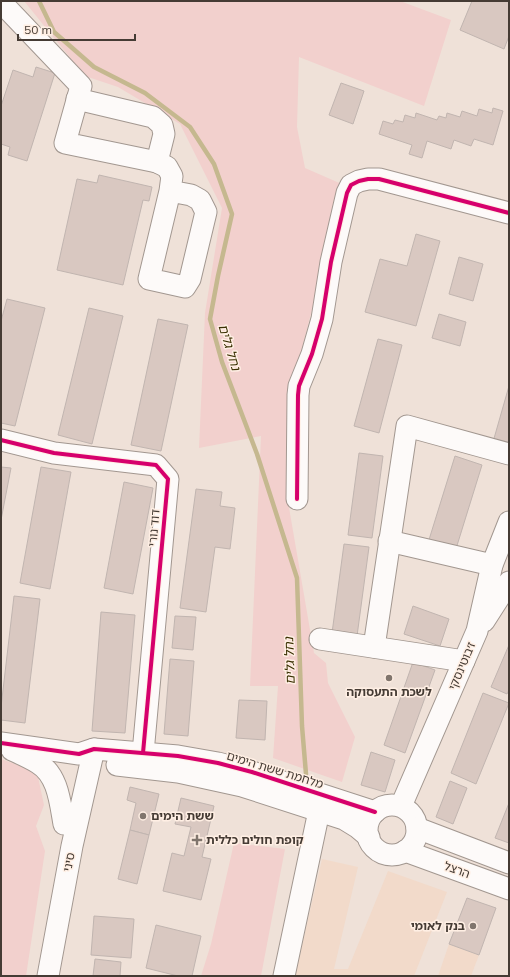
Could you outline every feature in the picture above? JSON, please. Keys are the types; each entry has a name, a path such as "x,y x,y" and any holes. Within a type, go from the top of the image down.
{"street":[{"path":"1,2 79,93 153,117 162,125 164,134 157,162"},
{"path":"79,93 65,143 157,162 167,167 172,176 170,191"},
{"path":"297,499 299,386 312,354 322,320 334,247 345,198 351,186 368,179 378,179 509,213"},
{"path":"374,647 407,426 509,454"},
{"name":"דוד נורי","path":"1,440 54,453 156,465 168,479 142,753"},
{"name":"ז׳בוטינסקי","path":"402,806 477,631 492,565 509,522"},
{"path":"389,541 492,565"},
{"path":"477,631 509,582"},
{"path":"320,639 464,661"},
{"path":"1,744 38,763 47,770 53,780 59,796 64,824"},
{"name":"מלחמת ששת הימים","path":"1,744 88,755 242,786 344,819 369,837"},
{"name":"מלחמת ששת הימים","path":"88,755 142,753 178,756 252,772 376,812"},
{"name":"סיני","path":"36,976 64,824 88,755"},
{"name":"סיני","path":"48,976 88,755"},
{"path":"390,805 402,806 414,817 417,835 405,851 398,854 383,853 372,844 369,837 368,830 371,817 380,808 390,805"},
{"path":"284,976 319,811"},
{"name":"הרצל","path":"417,828 509,863"},
{"name":"הרצל","path":"405,851 509,890"}],"shaded area":[{"path":"24,1 400,1 451,20 424,106 299,57 297,127 305,168 344,185 288,403 286,490 314,653 326,663 328,683 355,737 342,782 273,758 278,686 250,686 261,436 199,448 205,313 222,208 180,124 118,87 85,76"},
{"path":"1,759 29,769 38,777 44,805 36,826 45,851 26,976 1,976"},
{"path":"234,843 285,849 261,976 201,976 211,944"},
{"path":"322,859 358,867 334,969 348,969 388,871 447,892 414,976 295,976"},
{"path":"449,944 479,955 471,976 438,976"}],"building":[{"path":"472,1 509,1 509,36 504,49 460,30"},
{"path":"36,67 55,73 27,161 8,155 10,147 1,144 1,106 13,70 33,77"},
{"path":"341,83 364,91 353,124 329,115"},
{"path":"493,108 503,111 493,145 474,139 471,146 454,140 451,149 427,141 422,158 409,154 412,145 379,134 383,121 393,124 395,120 403,122 405,115 415,118 416,113 437,120 439,116 446,118 447,113 460,117 462,111 477,116 479,109 492,113"},
{"path":"99,175 152,187 149,201 143,200 123,285 57,270 77,179 97,183"},
{"path":"416,234 440,241 416,326 365,312 380,259 407,266"},
{"path":"459,257 483,264 473,301 449,294"},
{"path":"7,299 45,308 15,426 1,423 1,321"},
{"path":"89,308 123,316 92,444 58,435"},
{"path":"439,314 466,322 460,346 432,338"},
{"path":"158,319 188,325 161,451 131,445"},
{"path":"378,339 402,345 379,433 354,426"},
{"path":"509,386 509,447 493,442"},
{"path":"359,453 383,456 372,538 348,535"},
{"path":"455,456 482,465 455,552 428,543"},
{"path":"1,467 11,468 1,520"},
{"path":"41,467 71,472 50,589 20,583"},
{"path":"124,482 153,488 133,594 104,588"},
{"path":"196,489 222,492 220,506 235,508 230,549 215,547 206,612 180,608"},
{"path":"344,544 369,547 357,636 332,633"},
{"path":"14,596 40,599 25,723 1,720 1,707"},
{"path":"413,606 449,619 440,646 404,634"},
{"path":"101,612 135,615 125,733 92,731"},
{"path":"175,616 196,617 193,650 172,648"},
{"path":"509,645 509,690 507,694 491,687"},
{"path":"170,659 194,661 188,736 164,734"},
{"path":"413,662 435,670 405,753 384,745"},
{"path":"483,693 509,703 476,784 451,773"},
{"path":"239,700 267,701 265,740 236,738"},
{"path":"371,752 395,760 385,792 361,785"},
{"path":"450,781 467,788 453,824 436,817"},
{"name":"ששת הימים","path":"130,787 159,794 149,835 130,830 136,803 127,800"},
{"name":"קופת חולים כללית","path":"181,798 214,806 202,857 211,859 201,900 163,891 172,853 184,856 191,827 175,824"},
{"path":"509,803 509,843 495,838"},
{"path":"130,830 149,835 137,884 118,879"},
{"name":"בנק לאומי","path":"467,898 496,908 479,955 449,944"},
{"path":"94,916 134,919 131,958 91,955"},
{"path":"156,925 201,936 192,976 178,976 146,968"},
{"path":"95,959 121,962 120,976 93,976"}],"waterway":[{"name":"נחל גלים","path":"39,1 54,32 94,67 145,93 190,127 214,164 232,214 210,319 222,362 257,454 297,578 302,726 306,774"}],"cycle path":[{"path":"297,499 299,386 312,354 322,319 331,262 347,193 351,185 368,179 379,179 509,213"},
{"path":"1,440 54,453 156,465 168,479 143,753"},
{"path":"1,743 79,754 94,749 178,756 218,763 252,772 375,812"}],"place":[{"name":"לשכת התעסוקה","path":"389,678"},
{"name":"ששת הימים","path":"143,816"},
{"name":"קופת חולים כללית","path":"197,840"},
{"name":"בנק לאומי","path":"473,926"}]}
